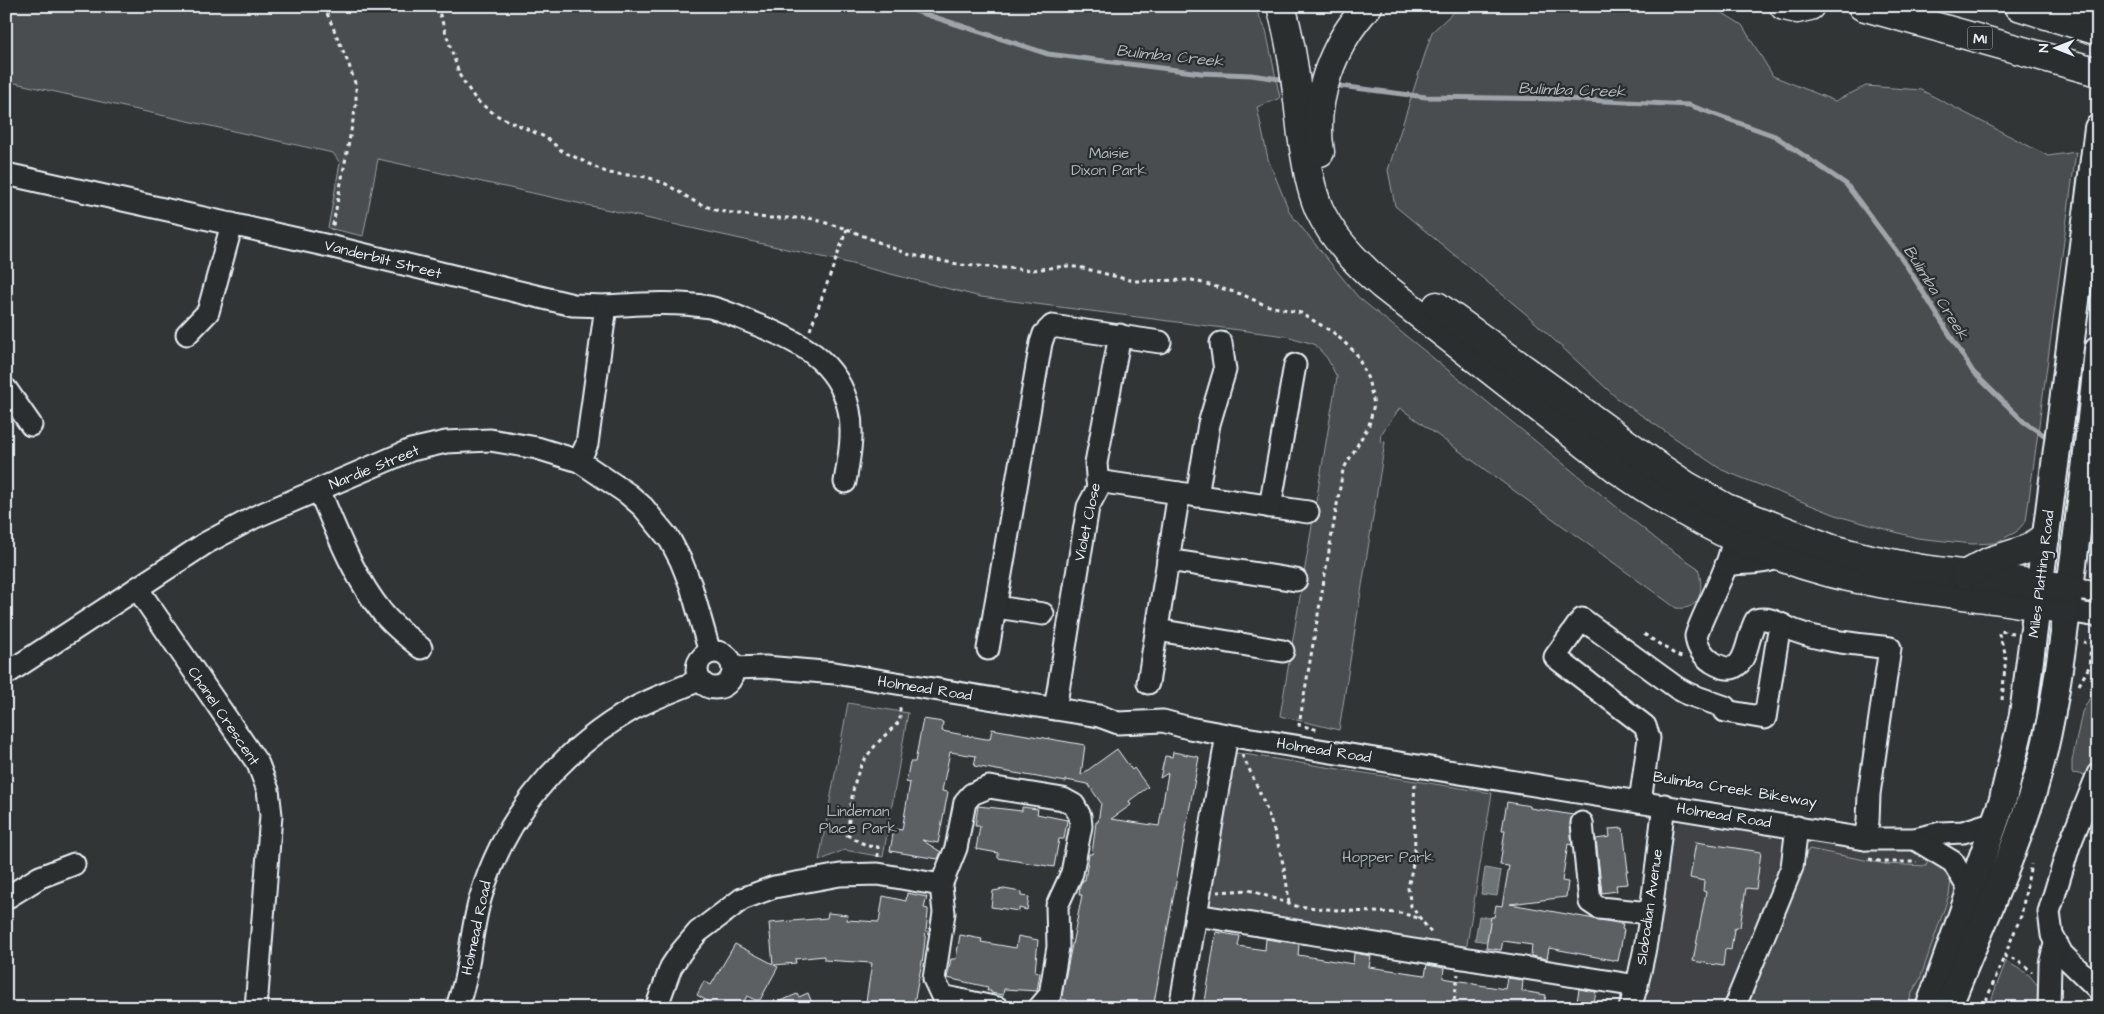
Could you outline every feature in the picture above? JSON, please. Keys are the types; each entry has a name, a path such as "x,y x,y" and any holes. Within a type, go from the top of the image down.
{"highway":[{"path":"1281,6 1309,107 1328,188 1346,224 1360,244 1378,262 1622,440 1688,486 1726,508 1794,536 1866,558 1911,568 1964,575 2038,595"},
{"path":"1368,6 1349,29 1309,107 1306,163 1311,188 1320,210 1349,254 1365,271 1617,470 1658,497 1734,538 1830,573 1860,580 2069,599"},
{"path":"1784,6 1797,9 1810,6"},
{"name":"M1","path":"1862,6 2098,72"},
{"path":"2018,6 2098,31"},
{"path":"2081,6 2098,10"},
{"path":"1964,575 1990,561 2025,550 2045,538"}],"main road":[{"name":"Miles Platting Road","path":"1929,1008 1995,822 2011,768 2023,715 2098,128"},
{"name":"Miles Platting Road","path":"1948,1008 2006,865 2033,792 2055,700 2089,441 2098,350"}],"street":[{"name":"Vanderbilt Street","path":"6,174 329,246 573,305 639,304 709,307 737,316 788,337 803,346 818,357 836,376 849,409 851,436 846,482"},
{"path":"187,334 208,312 232,224"},
{"path":"579,461 587,444 606,306"},
{"path":"988,649 1044,334 1052,326 1160,342"},
{"name":"Violet Close","path":"1055,709 1082,534 1088,507 1098,488 1096,463 1120,335"},
{"path":"1148,683 1168,560 1225,370 1221,343"},
{"path":"1270,507 1295,365"},
{"path":"6,389 31,425"},
{"name":"Nardie Street","path":"6,674 206,543 255,518 411,450 446,442 490,440 537,448 579,461 628,494 657,522 670,540 691,586 710,653"},
{"path":"1097,481 1308,512"},
{"path":"320,490 346,552 362,581 382,612 401,632 421,648"},
{"path":"1726,508 1734,529 1731,553 1698,627 1697,644 1702,652 1714,663 1731,667 1739,664 1746,654 1752,626 1756,620 1770,618 1795,631 1822,638 1890,648 1869,794 1865,839"},
{"path":"1726,565 1744,562 1771,562 1780,556"},
{"path":"1168,560 1296,580"},
{"name":"Chanel Crescent","path":"137,588 258,764 268,790 271,815 256,1008"},
{"path":"2069,599 2098,592"},
{"path":"2069,599 2098,616"},
{"path":"996,607 1043,614"},
{"path":"1640,802 1649,738 1646,726 1555,657 1582,619 1688,694 1725,709 1765,718 1778,636 1782,625"},
{"path":"1157,630 1283,651"},
{"path":"710,653 724,654 731,662 733,668 729,683 719,688 708,688 700,680 697,670 698,664 704,656 710,653"},
{"name":"Holmead Road","path":"733,668 765,667 835,673 1100,716 1118,723 1163,721 1233,743 1640,802 1865,839 1915,839 1941,833 1963,832 1995,822"},
{"name":"Holmead Road","path":"457,1008 466,977 480,899 489,872 502,842 533,795 570,755 605,726 654,699 700,680"},
{"path":"1180,1008 1199,892 1233,743"},
{"path":"2098,774 2069,846 2050,912 2050,924 2055,944 2069,962 2098,989"},
{"path":"998,1008 946,998 936,986 934,972 944,913 941,885 956,848 965,802 972,794 982,788 989,787 1063,798 1074,804 1080,816 1081,826 1072,873 1057,906 1058,947 1050,995 1039,1008"},
{"name":"Slobodian Avenue","path":"1630,1008 1637,986 1650,914 1664,806"},
{"path":"1582,823 1590,902 1599,908 1650,914"},
{"path":"1734,1008 1792,867 1797,827"},
{"path":"1915,839 1953,862 1971,893"},
{"path":"6,898 40,876 74,864"},
{"path":"656,1008 668,974 681,952 698,932 735,904 774,887 832,877 870,874 941,885"},
{"path":"1196,915 1637,986"},
{"path":"2049,1008 2050,964 2055,944"}],"path":[{"path":"324,6 349,64 356,86 356,105 329,246"},
{"path":"437,6 460,76 476,100 496,115 547,138 562,151 589,166 608,173 647,177 666,184 697,203 719,211 766,218 809,218 847,229 803,346"},
{"path":"2001,706 2006,655 1999,635 2000,632 2009,633"},
{"path":"1644,634 1676,655 1690,658"},
{"path":"2091,645 2098,641"},
{"path":"870,874 878,848 868,846 847,835 858,773 872,750 900,720 900,707"},
{"path":"1299,725 1325,731"},
{"path":"1233,743 1264,803 1280,850 1288,885 1289,904"},
{"path":"1416,778 1414,800 1415,854 1408,888 1411,906 1418,918 1460,965 1453,1008"},
{"path":"1199,892 1249,890 1289,904 1348,911 1401,913 1418,918"},
{"path":"2004,956 2018,960 2034,974"}],"shaded area":[{"path":"1695,819 1788,831 1875,851 1921,853 1958,883 1957,899 1921,1008 1640,1008 1673,829 1682,821"},
{"path":"1485,868 1501,871 1497,896 1481,894"},
{"path":"1479,916 1491,918 1487,942 1475,940"}],"green space":[{"name":"Maisie Dixon Park","path":"6,6 1254,6 1266,30 1280,98 1257,107 1268,159 1290,213 1358,297 1661,543 1698,568 1701,583 1699,597 1691,606 1676,608 1400,408 1381,434 1380,441 1385,442 1339,730 1280,716 1337,377 1327,358 1314,344 1286,336 981,297 836,260 378,159 363,236 328,228 340,163 333,153 6,81"},
{"path":"1460,6 1701,6 1718,10 1742,25 1773,76 1835,101 1866,86 1921,90 2048,156 2076,152 2026,521 2016,532 1995,543 1972,544 1917,538 1841,517 1722,470 1619,400 1526,314 1395,206 1388,170 1432,32"},
{"path":"2098,683 2098,761 2086,775 2072,773 2072,761 2082,712"},
{"name":"Lindeman Place Park","path":"848,703 908,713 883,857 844,850 819,861"},
{"name":"Hopper Park","path":"1237,753 1492,793 1466,950 1208,905 1233,757"},
{"path":"1809,849 1885,864 1926,866 1929,858 1952,872 1949,895 1920,979 1912,993 1907,1008 1741,1008 1799,868"},
{"path":"2006,961 2029,975 2040,988 2039,1008 1988,1008"}],"building":[{"path":"923,719 943,722 942,731 986,739 990,739 992,729 1085,745 1081,775 1117,749 1132,770 1134,768 1148,787 1129,801 1131,805 1111,819 1159,826 1168,773 1160,778 1165,756 1172,757 1173,752 1199,757 1153,1008 1066,1008 1067,1000 1061,999 1082,895 1079,895 1080,886 1083,880 1085,880 1089,854 1092,854 1096,822 1098,822 1101,803 1088,784 974,766 976,756 950,752 942,791 948,792 938,843 922,840 941,852 938,859 890,851 894,829 902,830 910,783 906,782 910,762 915,762"},
{"path":"1507,802 1573,815 1570,824 1572,845 1568,844 1562,881 1568,882 1566,897 1510,904 1623,924 1622,929 1624,930 1618,961 1549,948 1547,959 1531,956 1532,945 1503,941 1501,950 1486,948 1491,917 1494,917 1496,905 1502,906 1509,866 1500,865 1505,830 1502,830"},
{"path":"978,806 1022,811 1022,807 1038,809 1037,814 1067,820 1064,839 1059,839 1054,867 998,858 998,853 976,849 980,826 975,826"},
{"path":"1623,828 1628,884 1616,885 1617,891 1602,893 1596,839 1610,837 1609,829"},
{"path":"1696,842 1761,852 1756,889 1746,888 1740,927 1734,929 1731,950 1725,949 1723,966 1693,961 1706,892 1703,891 1704,881 1690,878"},
{"path":"1004,889 1021,892 1021,896 1029,897 1027,910 1019,908 1019,911 991,907 993,891"},
{"path":"907,893 927,897 924,908 928,909 923,957 913,1008 865,1008 872,963 824,960 824,956 795,959 796,963 774,965 778,967 760,1000 747,996 740,1008 703,1008 707,1001 697,995 704,981 711,985 735,944 773,964 769,923 827,918 828,913 848,915 847,920 879,922 883,896 906,901"},
{"path":"1216,932 1240,936 1238,946 1265,950 1266,939 1299,944 1298,955 1353,964 1354,953 1371,956 1369,967 1425,975 1427,965 1444,968 1443,978 1473,984 1505,989 1507,978 1523,980 1522,991 1546,995 1543,1008 1204,1008"},
{"path":"960,935 982,939 981,942 1016,948 1018,936 1038,940 1035,972 1040,973 1037,991 1004,989 1003,995 987,991 988,987 947,978 951,959 956,959"},
{"path":"1579,989 1596,992 1593,1008 1576,1008"},
{"path":"808,993 814,1008 764,1008 797,994 799,997"}],"waterway":[{"name":"Bulimba Creek","path":"900,6 1048,54 1201,73 1251,75 1287,80"},
{"name":"Bulimba Creek","path":"1332,85 1426,97 1564,99 1689,105 1775,136 1846,184 1903,260 1973,372 2024,422 2050,439"}]}
